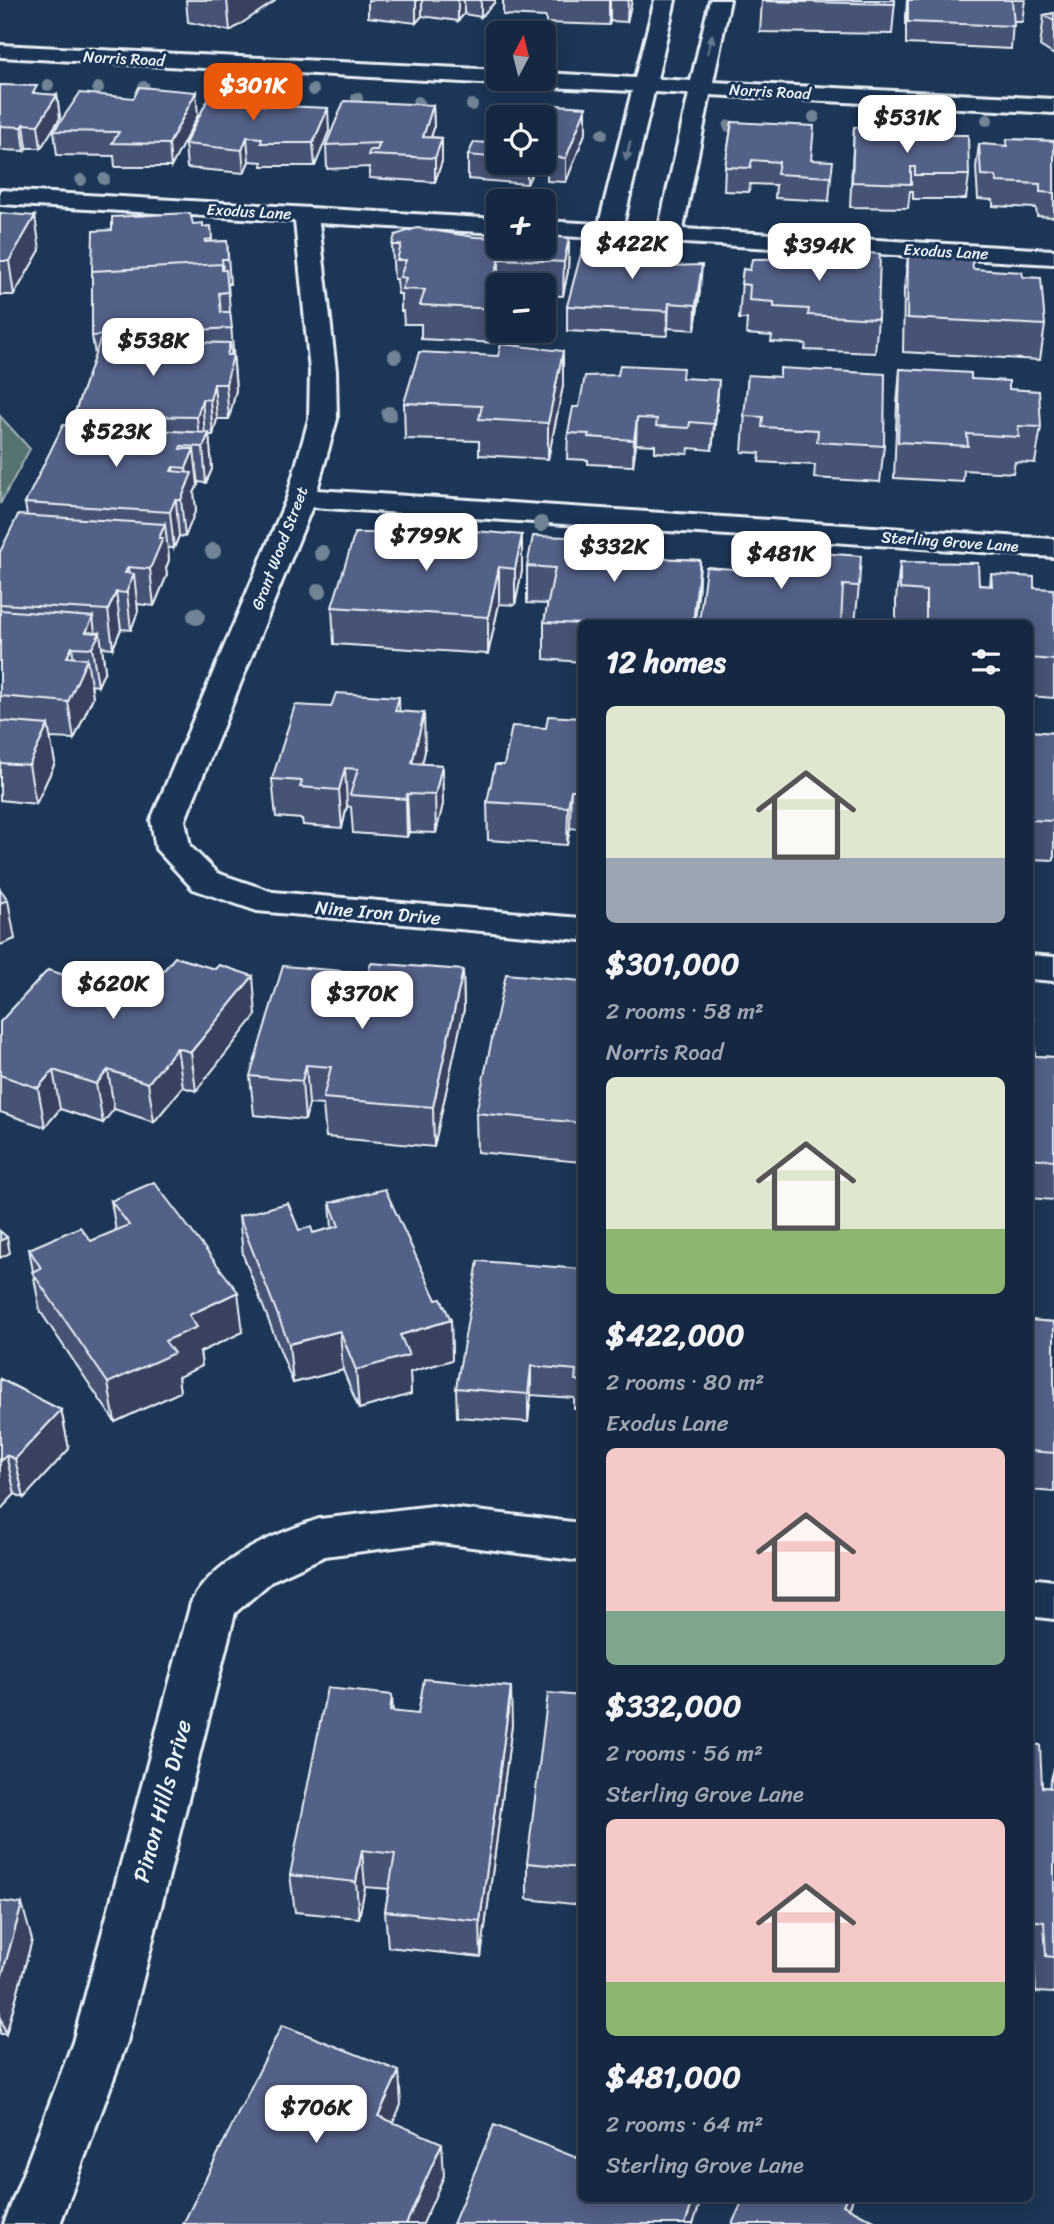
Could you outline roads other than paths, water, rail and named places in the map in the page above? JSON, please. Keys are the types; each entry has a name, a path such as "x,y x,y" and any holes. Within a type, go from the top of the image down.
{"street":[{"path":"610,232 665,0"},
{"path":"669,235 720,0"},
{"name":"Norris Road","path":"0,51 486,76"},
{"name":"Norris Road","path":"556,80 1054,106"},
{"name":"Exodus Lane","path":"0,197 486,225"},
{"name":"Grant Wood Street","path":"187,863 173,849 169,820 301,498 323,419 323,371 306,215"},
{"name":"Exodus Lane","path":"556,229 1054,257"},
{"name":"Sterling Grove Lane","path":"301,498 1054,548"},
{"name":"Nine Iron Drive","path":"187,863 205,881 269,903 578,929"},
{"path":"1033,967 1054,969"},
{"name":"Pinon Hills Drive","path":"32,2224 100,2042 215,1604 257,1567 319,1538 433,1524 578,1542"},
{"path":"1033,1597 1054,1600"}]}
